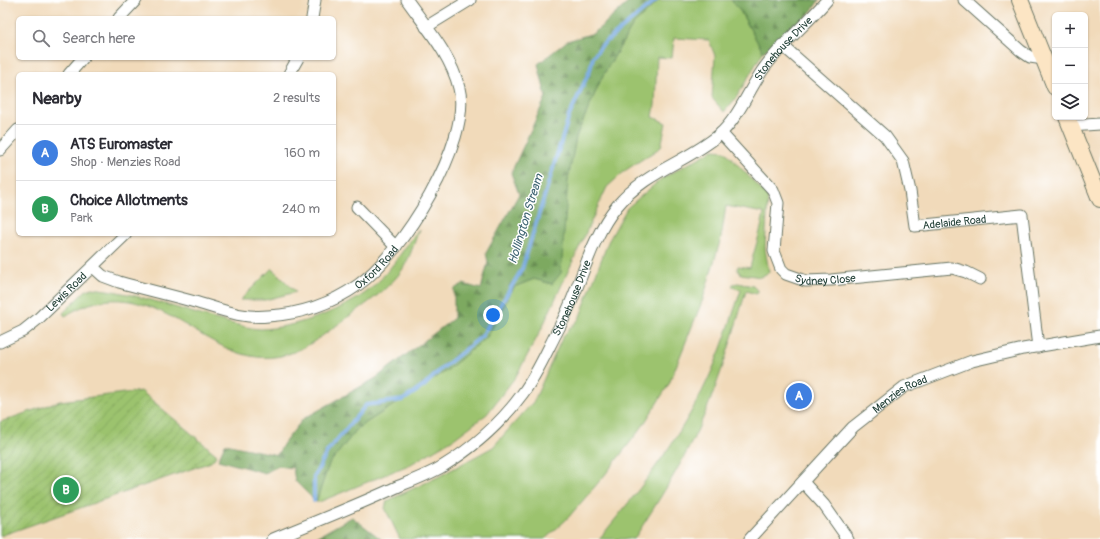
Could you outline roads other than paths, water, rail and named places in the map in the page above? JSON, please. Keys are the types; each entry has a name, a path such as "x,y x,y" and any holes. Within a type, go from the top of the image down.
{"main road":[{"path":"1020,0 1054,84"},
{"path":"1069,121 1100,199"}],"street":[{"path":"121,16 136,0"},
{"path":"312,16 315,0"},
{"name":"Oxford Road","path":"93,267 103,276 119,282 226,312 249,316 268,316 324,305 336,299 369,277 396,247 417,218 437,183 450,152 457,130 461,108 459,88 451,65 407,0"},
{"path":"426,27 470,0"},
{"name":"Stonehouse Drive","path":"273,539 374,498 442,467 485,436 526,388 563,321 591,254 611,214 623,199 640,183 656,172 707,144 721,133 741,107 761,72 782,45 815,14 826,0"},
{"path":"964,0 1021,51 1030,57 1044,59"},
{"name":"Adelaide Road","path":"782,45 885,136 903,161 910,191 914,226 1022,215 1038,347"},
{"path":"71,72 81,60"},
{"path":"290,72 297,60"},
{"path":"1069,121 1100,124"},
{"path":"0,150 16,132"},
{"name":"Sydney Close","path":"721,133 773,190 778,203 774,251 781,269 786,274 806,281 831,280 952,268 966,272 980,279"},
{"path":"357,207 396,247"},
{"name":"Lewis Road","path":"0,342 23,331 38,319 124,236"},
{"name":"Menzies Road","path":"750,539 853,427 904,387 972,361 1100,336"},
{"path":"803,482 824,505 848,539"}],"waterway":[{"name":"Hollington Stream","path":"314,501 314,477 327,452 366,405 403,400 424,386 440,370 482,336 522,269 569,116 590,70 593,57 602,45 656,0"}],"place":[{"name":"ATS Euromaster","path":"799,396"},
{"name":"Choice Allotments","path":"66,490"}]}
